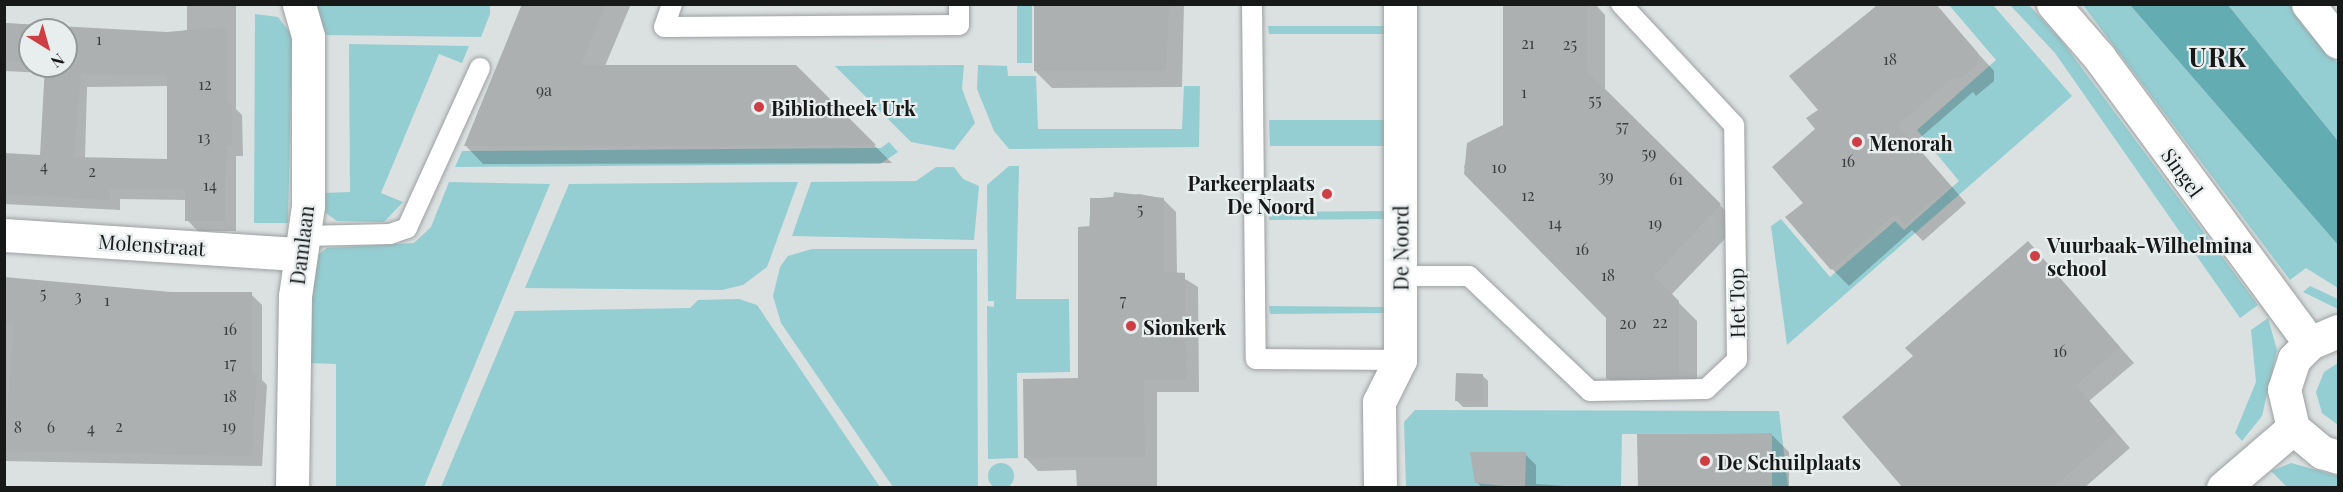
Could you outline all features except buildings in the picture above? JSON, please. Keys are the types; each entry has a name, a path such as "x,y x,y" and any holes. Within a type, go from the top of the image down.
{"street":[{"name":"Damlaan","path":"292,488 308,41 299,4"},
{"name":"De Noord","path":"1380,488 1379,402 1400,360 1400,4"},
{"name":"Singel","path":"2053,4 2324,337"},
{"path":"2308,4 2338,42"},
{"name":"Molenstraat","path":"4,235 302,245"},
{"path":"2324,337 2286,377 2284,402 2294,428 2322,452 2338,457"},
{"path":"2223,488 2294,428"}],"lane":[{"path":"672,4 663,27 959,25 959,4"},
{"path":"1252,4 1256,359 1400,360"},
{"name":"Het Top","path":"1399,276 1468,276 1590,391 1706,389 1737,360 1734,125 1621,4"},
{"path":"302,245 390,234 407,228 480,68"}],"shaded area":[{"path":"317,5 490,5 490,14 481,37 323,35"},
{"path":"1017,5 1032,5 1032,63 1017,63"},
{"path":"1949,5 1993,5 2072,96 1787,345 1771,226 1781,219 1830,277 1895,221 1904,230 1959,181 1917,130 1996,60"},
{"path":"2010,5 2029,5 2061,40 2258,305 2240,318 2055,53"},
{"path":"2083,5 2130,5 2338,245 2338,288 2306,268 2290,280"},
{"path":"2130,5 2228,5 2338,141 2338,245"},
{"path":"2228,5 2292,5 2338,64 2338,141"},
{"path":"255,14 278,17 292,35 288,223 254,223"},
{"path":"1268,26 1387,26 1386,34 1269,34"},
{"path":"349,44 469,46 462,63 439,54 381,193 403,202 384,222 337,221 323,211 322,193 350,192"},
{"path":"964,65 962,89 975,123 954,150 911,142 835,66"},
{"path":"978,65 1007,66 1008,76 1036,76 1038,129 1182,129 1184,86 1200,86 1199,147 1009,149 994,131 977,89"},
{"path":"1269,120 1385,120 1386,146 1270,146"},
{"path":"889,142 898,152 880,164 455,167 462,151 881,148"},
{"path":"1009,166 1019,166 1016,299 1069,299 1070,372 1017,373 1018,458 988,459 987,306 994,307 994,301 988,301 987,185"},
{"path":"936,167 954,167 963,179 979,186 974,240 792,236 811,182 916,181"},
{"path":"449,182 550,184 424,487 336,487 336,364 308,363 309,287 315,257 327,248 414,243 431,227"},
{"path":"798,182 767,267 743,285 722,290 525,288 569,184"},
{"path":"1388,211 1388,219 1269,220 1269,212"},
{"path":"812,249 977,249 978,487 893,487 781,323 773,296 780,267 788,256"},
{"path":"2310,286 2338,299 2338,309 2303,292"},
{"path":"739,299 757,305 880,487 441,487 515,311 690,308 698,300"},
{"path":"1269,306 1387,307 1387,313 1270,314"},
{"path":"2268,318 2277,350 2262,416 2242,441 2235,433 2256,382 2251,330"},
{"path":"2338,363 2338,425 2322,413 2316,392 2324,372"},
{"path":"1415,410 1779,411 1788,487 1772,487 1772,433 1622,434 1621,487 1406,487 1404,422"},
{"path":"1001,463 1010,467 1014,476 1010,485 1001,489 992,485 988,476 992,467"},
{"path":"2291,463 2338,476 2338,487 2287,487 2271,471"}],"place":[{"name":"Bibliotheek Urk","path":"759,107"},
{"name":"Menorah","path":"1857,142"},
{"name":"Parkeerplaats De Noord","path":"1327,194"},
{"name":"Vuurbaak-Wilhelmina school","path":"2035,256"},
{"name":"Sionkerk","path":"1131,326"},
{"name":"De Schuilplaats","path":"1705,461"}],"district":[{"name":"URK","path":"2218,57"}]}
